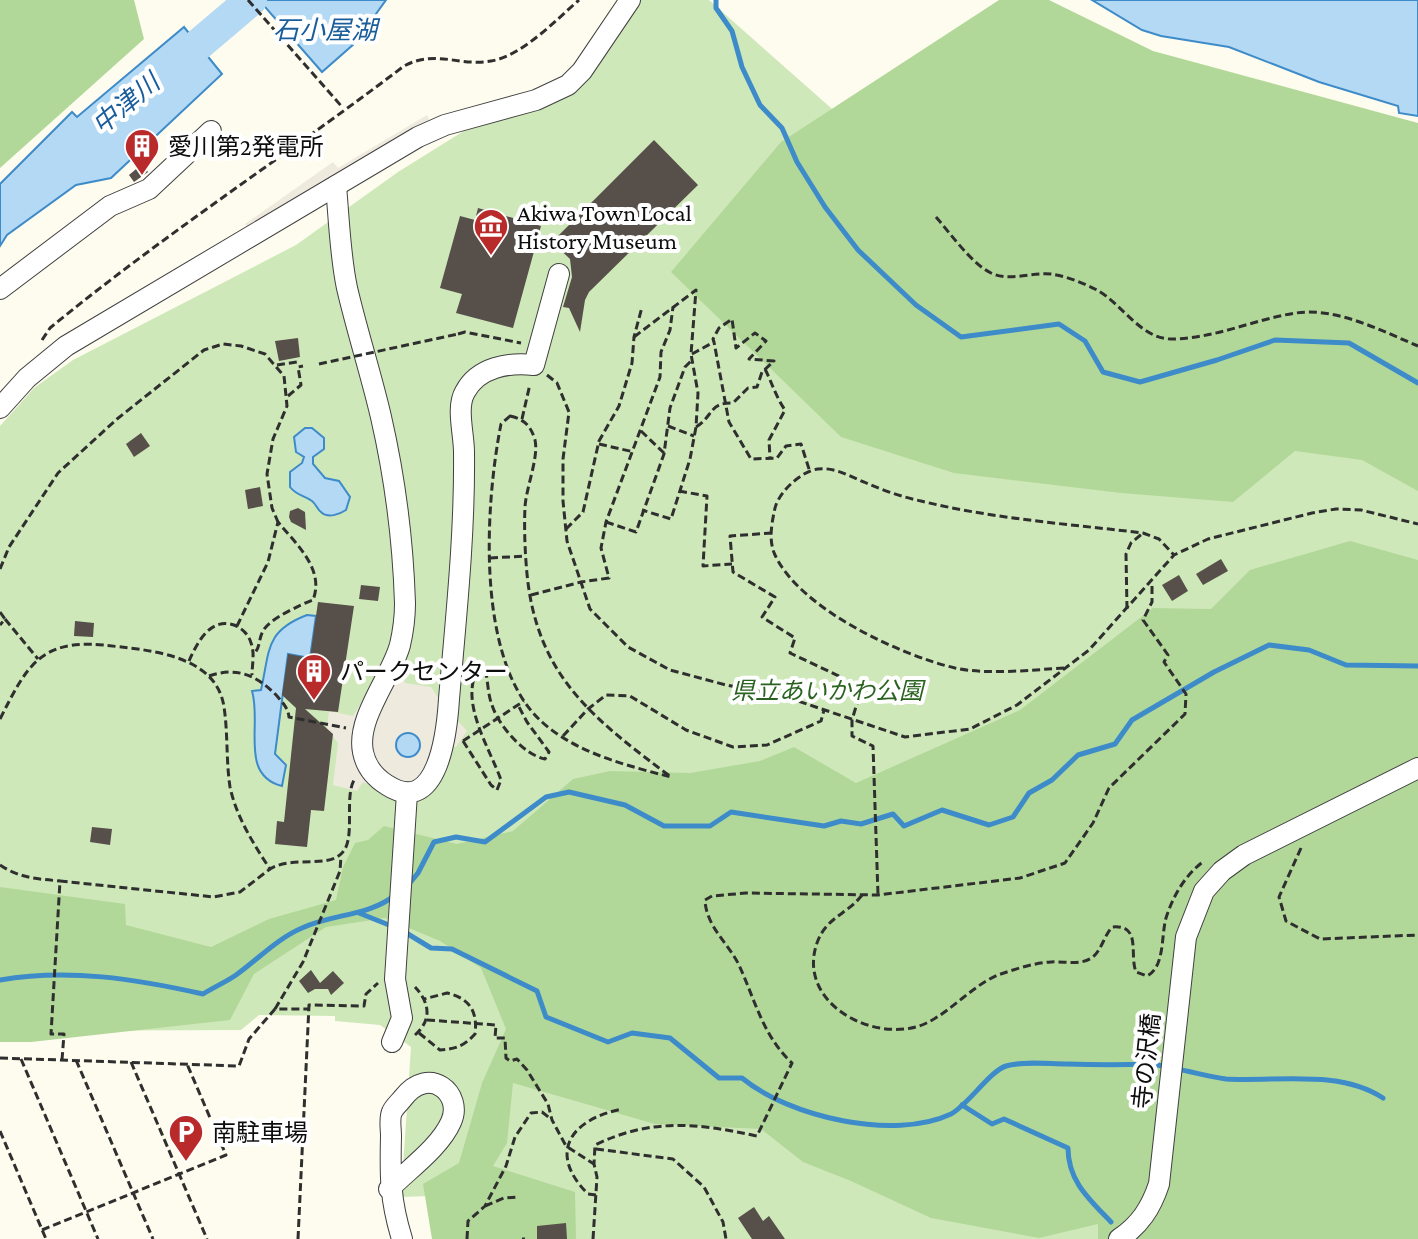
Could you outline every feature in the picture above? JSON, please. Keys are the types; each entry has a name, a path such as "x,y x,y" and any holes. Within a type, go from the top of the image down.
{"street":[{"path":"0,408 27,378 66,346 418,137 445,125 536,100 568,85 582,71 630,0"},
{"path":"0,289 110,206 149,189 211,131"},
{"path":"336,186 347,285 381,417 398,509 405,607 400,646 364,727 362,749 367,766 377,779 393,789 407,793 423,788 455,738 464,509 464,393 478,377 497,366 536,356 559,274"},
{"path":"1222,871 1244,855 1418,768"},
{"path":"392,1042 402,1018 396,972 407,793"},
{"name":"寺の沢橋","path":"1119,1239 1142,1218 1155,1197 1161,1171 1186,937 1204,891 1222,871"},
{"path":"389,1189 435,1144 451,1123 454,1101 445,1090 427,1081 412,1086 391,1113 389,1189 402,1239"}],"path":[{"path":"248,0 344,109"},
{"path":"36,349 50,328 116,274 412,62 440,57 482,62 500,58 540,34 579,0"},
{"path":"936,217 978,264 991,273 1003,277 1050,274 1078,281 1099,291 1155,336 1170,339 1207,334 1298,312 1345,318 1418,346"},
{"path":"634,337 696,290 691,354 698,393 690,459 671,519 642,510"},
{"path":"566,529 583,512 599,444 619,406 632,363 634,337 642,307"},
{"path":"531,595 609,578 601,548 606,522 660,377 661,352 670,330 673,307"},
{"path":"696,427 705,422 713,407 725,403 733,403 748,388 757,387 765,369 774,361 749,359 766,341 755,333 736,348 732,319 719,328 714,342 725,403 729,422 751,459 777,458 786,446 801,444 810,472"},
{"path":"319,364 465,332 536,356 557,383 569,412 563,459 567,541 590,609 628,647 670,670 783,696 905,737 970,729 1017,705 1089,650 1174,555 1208,539 1336,509 1361,510 1418,524"},
{"path":"691,354 714,342"},
{"path":"0,569 9,547 58,473 117,419 204,350 223,344 265,354 284,376 288,397 273,439 267,474 272,508 278,522 306,556 313,570 315,596 266,627 261,633 260,648 253,655"},
{"path":"522,419 536,356"},
{"path":"606,522 636,532 664,454 670,408 685,367 692,360"},
{"path":"277,365 297,362 301,366 301,385 288,397"},
{"path":"765,369 785,410 769,440 770,458"},
{"path":"510,416 522,419 536,443 525,505 526,556 539,637 567,688 607,729 671,777 581,747 543,723 524,701 505,666 492,604 490,558 494,460 501,424 510,416"},
{"path":"667,426 694,436"},
{"path":"641,431 664,454"},
{"path":"599,444 634,452"},
{"path":"1066,668 958,669 894,649 835,615 792,581 774,553 772,533 777,500 793,482 816,469 840,470 919,501 1003,517 1143,533 1159,539 1174,555"},
{"path":"678,491 707,496 703,566 732,564"},
{"path":"237,626 268,562 278,522"},
{"path":"772,533 730,536 733,572 775,597 762,617 795,638 790,653 841,677 849,694 858,700 852,720 852,736 873,746 874,752 878,895"},
{"path":"1127,609 1126,554 1131,543 1143,533"},
{"path":"490,558 526,556"},
{"path":"593,1239 597,1177 595,1145 621,1132 662,1124 723,1129 757,1136 792,1063 777,1049 757,1014 738,964 705,913 705,900 712,896 746,893 878,895 1020,878 1065,863 1093,823 1109,788 1185,714 1186,694 1164,662 1168,655 1143,620 1152,602 1152,580"},
{"path":"0,612 38,659"},
{"path":"0,625 5,619"},
{"path":"189,661 204,634 213,627 223,623 237,626 249,638 253,655 252,675"},
{"path":"0,719 22,675 55,648 81,644 129,649 189,661 209,676 222,696 233,796 245,827 270,869"},
{"path":"209,676 232,671 252,675 263,681 288,709 289,717 295,720 351,729 364,727"},
{"path":"518,705 549,752 545,759 522,747 498,718 492,705 486,673 477,671 471,707 481,729 501,780 497,790 455,738 481,729 498,718 518,705 524,701"},
{"path":"563,736 606,695 630,696 686,730 733,747 767,745 821,721 824,710"},
{"path":"0,1058 239,1066 249,1039 275,1009 303,962 340,871 341,855 347,843 352,783 367,766"},
{"path":"1314,819 1279,897 1286,921 1320,939 1418,935"},
{"path":"0,865 14,874 60,881 214,897 240,892 281,863 326,861 341,855"},
{"path":"862,895 828,924 818,940 813,958 819,985 832,1008 858,1022 887,1028 916,1027 996,976 1050,962 1090,959 1112,927 1129,930 1133,937 1132,963 1136,972 1147,976 1152,974 1158,966 1166,919 1185,880 1194,868 1212,856 1222,871"},
{"path":"60,881 51,1034 64,1034 62,1060"},
{"path":"298,1239 309,1005 364,1006 371,987 396,972"},
{"path":"419,1033 440,1050 456,1049 475,1034 477,1023 475,1011 457,995 447,993 424,999"},
{"path":"275,1009 308,1009"},
{"path":"427,1020 496,1025 495,1038 505,1038 506,1058 510,1061 517,1059 527,1070 548,1104 552,1120 568,1148 594,1164"},
{"path":"21,1059 98,1239"},
{"path":"76,1060 153,1239"},
{"path":"131,1062 207,1239"},
{"path":"42,1230 226,1155 187,1064"},
{"path":"596,1195 588,1194 571,1173 568,1148 571,1137 598,1114 622,1109"},
{"path":"485,1206 506,1166 515,1137 531,1113 542,1112 552,1120"},
{"path":"0,1131 46,1239"},
{"path":"594,1149 673,1159 704,1187 723,1222 726,1239"},
{"path":"467,1239 468,1221 485,1206 504,1198 518,1197"}],"green space":[{"path":"0,0 134,0 144,39 0,168"},
{"name":"県立あいかわ公園","path":"641,0 709,0 848,123 1418,302 1418,1239 556,1239 545,1192 401,1197 411,1047 380,1025 335,1021 335,1016 259,1015 241,1030 0,1031 0,426 34,388 73,360 296,245 398,172 467,129 537,110 563,97 574,88"},
{"path":"999,0 1049,0 1153,51 1418,123 1418,491 1362,460 1295,451 1233,502 1121,493 954,473 841,437 671,272 781,142"},
{"path":"1350,541 1418,560 1418,1239 1098,1239 1098,1224 1039,1238 931,1218 803,1162 761,1129 655,1124 513,1083 507,1143 493,1166 575,1192 576,1239 432,1239 423,1184 459,1163 482,1083 506,1029 481,968 440,941 385,918 326,927 254,974 230,1020 31,1042 0,1042 0,887 125,904 126,925 211,947 269,919 336,900 343,867 355,843 368,840 384,826 457,844 513,831 573,779 610,771 690,773 760,761 794,747 856,783 1020,710 1153,608 1211,609 1250,570"}],"shaded area":[{"path":"427,115 431,123 249,229 245,224 333,162 338,168"},
{"path":"384,658 398,666 405,683 431,687 467,731 456,747 446,744 437,781 383,792 363,782 357,791 333,785 338,743 327,729 329,711 353,716 379,674"}],"water":[{"name":"石小屋湖","path":"259,0 386,0 355,43 322,72"},
{"path":"1092,0 1418,0 1418,116 1399,113 1398,106 1319,82 1229,47 1142,30"},
{"path":"184,27 222,74 111,178 76,185 7,235 0,246 0,184 72,112 77,117"},
{"path":"305,428 312,428 324,438 324,449 313,457 313,464 325,478 339,481 350,497 346,510 341,513 324,514 312,501 290,487 290,472 302,463 304,457 296,452 294,437"},
{"path":"307,615 316,616 310,658 288,654 275,754 286,765 282,786 269,780 256,760 252,691 261,690 268,653 276,635 293,621"},
{"path":"408,733 416,737 420,745 416,753 408,757 400,753 396,745 400,737"}],"building":[{"path":"654,140 698,185 589,292 580,332 569,308 563,307 572,277 570,259 552,242"},
{"path":"142,164 148,172 134,182 129,175"},
{"name":"Akiwa Town Local History Museum","path":"478,208 541,226 513,328 456,313 462,294 440,288 460,216 475,220"},
{"path":"298,338 300,357 279,361 275,341"},
{"path":"141,433 150,446 134,457 126,444"},
{"path":"260,487 263,506 248,509 245,490"},
{"path":"298,508 305,512 306,530 291,522 289,517 290,511"},
{"path":"1221,559 1228,571 1203,585 1196,574"},
{"path":"1179,575 1188,591 1172,601 1162,585"},
{"path":"361,585 380,587 378,601 359,599"},
{"name":"パークセンター","path":"318,602 354,606 338,712 305,709 333,734 324,811 311,810 307,847 275,844 277,821 284,822 296,708 282,695 288,654 310,658"},
{"path":"75,621 94,623 93,637 74,636"},
{"path":"92,827 112,829 110,845 90,842"},
{"path":"311,970 320,983 333,971 344,983 331,995 328,989 315,989 308,993 299,981"},
{"path":"754,1207 763,1221 769,1216 785,1239 752,1239 738,1218"},
{"path":"566,1223 567,1239 537,1239 537,1226"}],"waterway":[{"name":"中津川","path":"165,73 251,0"},
{"path":"716,0 716,8 732,31 742,67 760,105 782,128 797,162 825,207 858,250 916,305 961,337 1059,324 1085,341 1103,372 1140,382 1275,340 1349,343 1418,383"},
{"path":"409,884 434,842 456,837 485,842 546,797 569,792 625,805 664,826 710,826 731,812 824,826 841,821 861,824 893,814 904,826 942,810 989,825 1013,817 1029,793 1052,780 1078,755 1115,744 1132,720 1214,672 1269,645 1309,650 1346,665 1418,666"},
{"path":"0,980 76,975 153,984 203,994 236,975 293,932 313,923 374,907 395,895"},
{"path":"359,913 394,927"},
{"path":"403,931 431,948 452,949 537,991 546,1017 608,1042 632,1033 670,1038 719,1078 742,1078 786,1104 843,1121 872,1125 928,1122 951,1114 993,1074 1013,1064 1153,1064 1167,1067"},
{"path":"1177,1069 1226,1079 1327,1080 1366,1089 1383,1098"},
{"path":"962,1105 992,1124 1004,1119 1068,1148 1076,1180 1111,1222"}],"place":[{"name":"愛川第2発電所","path":"142,177"},
{"name":"Akiwa Town Local History Museum","path":"491,257"},
{"name":"パークセンター","path":"314,702"},
{"name":"南駐車場","path":"186,1163"}]}
